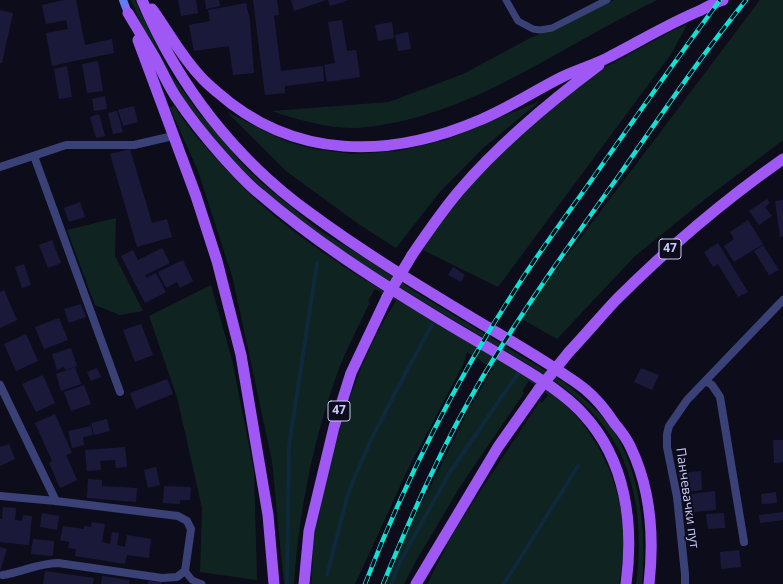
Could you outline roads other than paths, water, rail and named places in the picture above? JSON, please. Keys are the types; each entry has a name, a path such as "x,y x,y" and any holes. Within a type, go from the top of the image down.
{"main road":[{"path":"123,0 196,196 217,261 241,355 256,438 268,515 274,584"},
{"path":"142,0 158,34 198,102 215,124 265,177 309,213 394,270 577,383 587,390 607,412 630,445 643,479 647,500 651,541 649,584"},
{"path":"146,0 182,54 200,77 227,101 262,124 289,135 317,143 357,148 399,145 423,139 480,120 514,104 577,70 609,58"},
{"name":"47","path":"304,584 309,531 334,427 351,373 387,297 412,254 459,192 511,136 563,92 609,58 674,22 723,0"},
{"path":"128,14 175,95 189,115 243,179 259,194 312,236 333,250 431,314 491,348 552,386 583,414 604,444 623,487 627,506 630,547 626,584"},
{"name":"47","path":"416,584 498,447 539,389 569,352 616,301 657,261 707,216 783,159"},
{"path":"422,584 426,577 431,557"}],"street":[{"path":"0,167 66,145 134,145 173,136"},
{"path":"34,156 120,392"},
{"name":"Панчевачки пут","path":"685,584 677,497 667,447 667,434 669,426 687,400 783,300"},
{"path":"706,381 712,385 720,398 744,542"},
{"path":"0,385 56,501"},
{"path":"0,496 56,501 178,516 187,520 190,529 185,571 177,577 162,578 58,563 47,563 13,574 3,575"}],"lane":[{"path":"506,0 518,21 533,29 540,30 552,28 607,0"},
{"path":"185,571 192,580 202,584"}],"waterway":[{"path":"287,584 289,446 317,263"},
{"path":"327,575 347,497 355,476 370,442 398,387 432,325"},
{"path":"391,584 401,560 450,472 519,372"},
{"path":"504,584 578,466"}],"railway":[{"path":"365,584 380,546 432,433 493,325 525,274 675,61 720,0"},
{"path":"383,584 441,454 454,428 498,352 584,224 713,43 746,0"}]}
